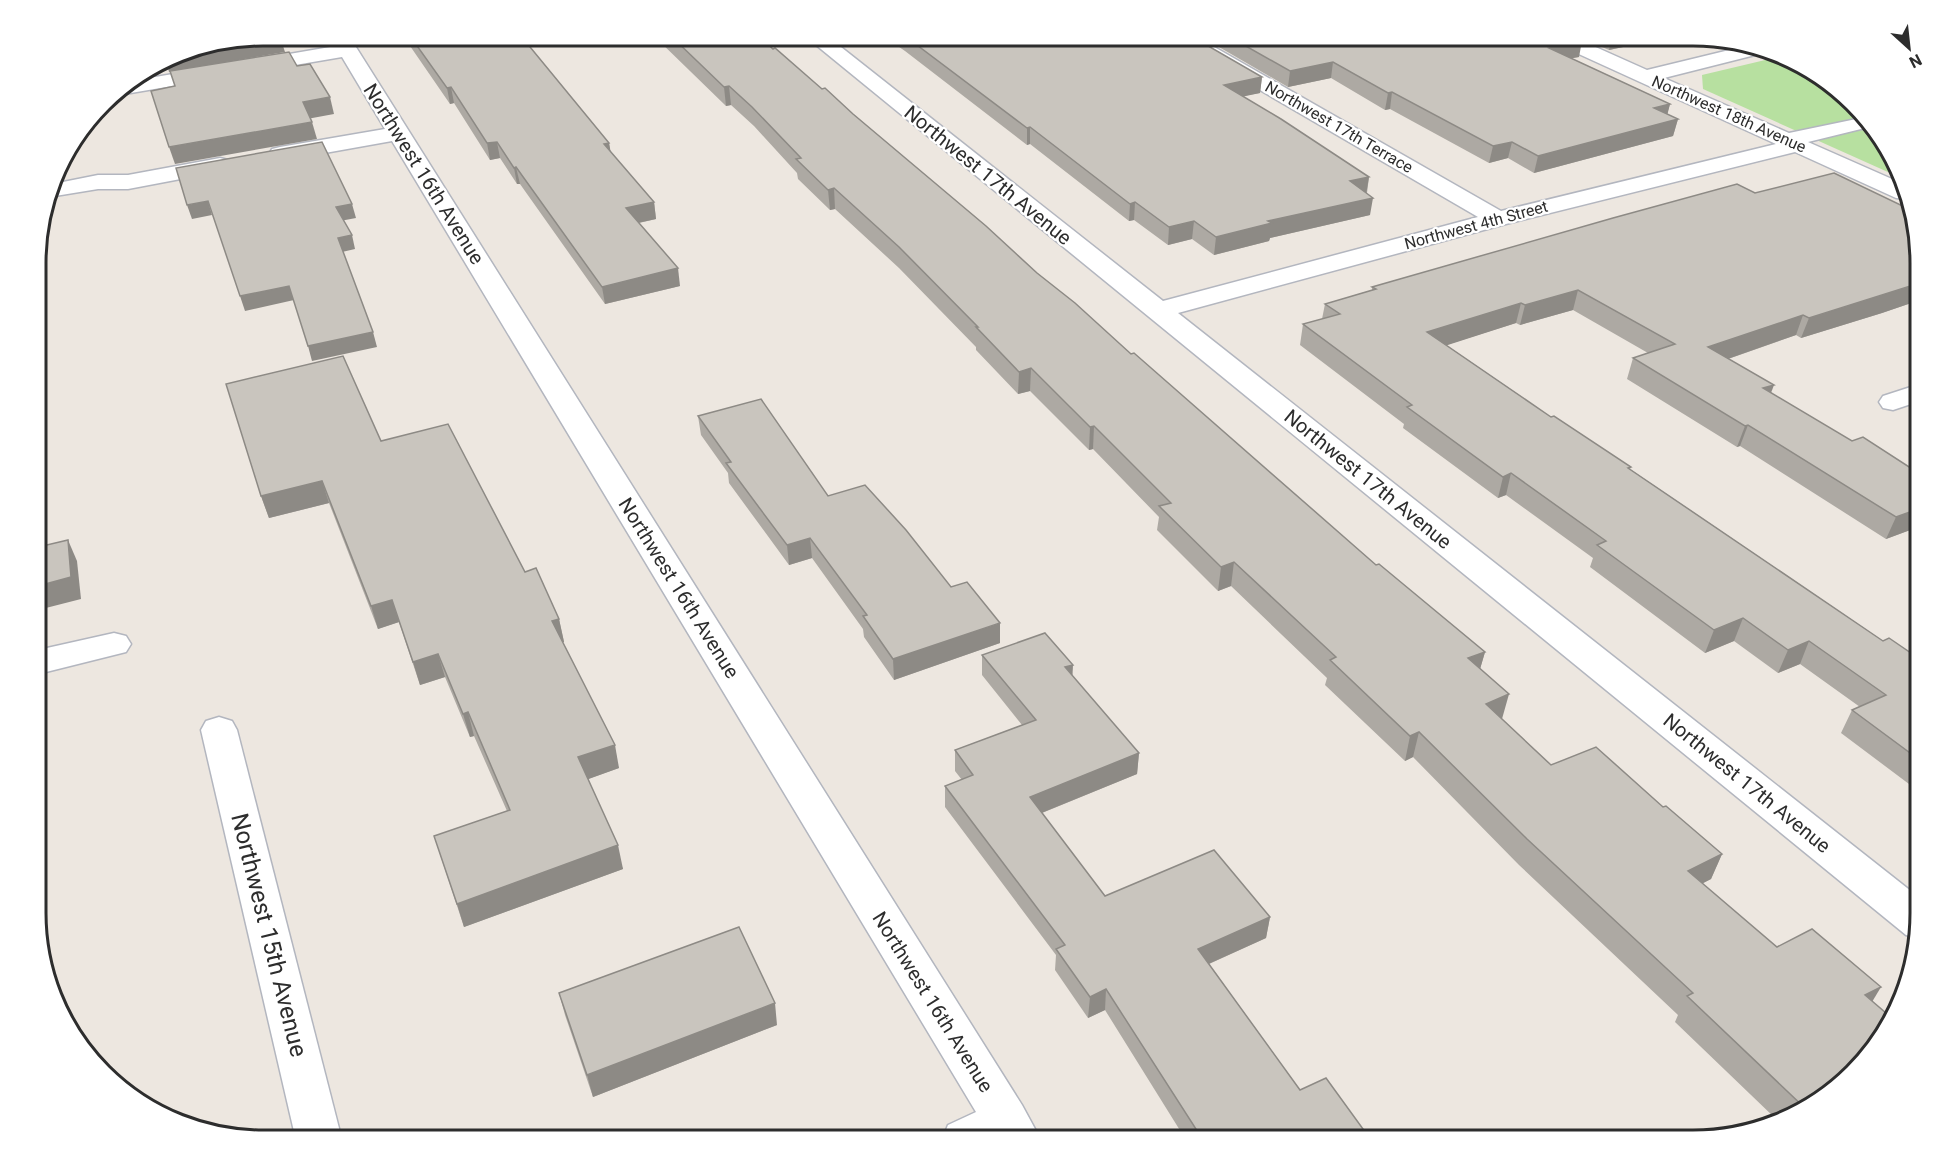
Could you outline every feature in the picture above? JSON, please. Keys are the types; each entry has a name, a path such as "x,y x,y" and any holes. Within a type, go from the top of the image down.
{"street":[{"path":"140,85 328,46"},
{"name":"Northwest 16th Avenue","path":"345,46 1012,1130"},
{"name":"Northwest 17th Avenue","path":"827,46 1910,914"},
{"name":"Northwest 17th Terrace","path":"1198,46 1498,219"},
{"name":"Northwest 18th Avenue","path":"1578,46 1898,190"},
{"path":"1646,76 1744,53"},
{"name":"Northwest 4th Street","path":"1157,311 1860,124"},
{"path":"59,189 98,182 128,182 399,133"},
{"path":"1893,402 1910,396"},
{"path":"46,660 114,644"},
{"name":"Northwest 15th Avenue","path":"219,730 317,1130"}],"green space":[{"path":"1768,59 1790,69 1826,91 1857,120 1874,143 1891,173 1703,89 1702,75"}],"building":[{"path":"417,46 529,46 609,143 604,144 654,202 626,208 678,268 602,287 497,142 487,143 451,87 447,88"},
{"path":"681,46 770,46 775,48 986,226 1131,354 1134,353 1376,565 1379,564 1485,652 1468,658 1509,694 1486,704 1551,765 1596,747 1663,807 1666,806 1722,854 1688,871 1777,947 1812,929 1881,987 1865,995 1886,1013 1857,1056 1826,1085 1799,1102 1687,996 1693,993 1527,839 1419,732 1410,736 1330,660 1336,657 1234,562 1221,567 1159,506 1171,503 1094,426 1090,427 1031,368 1019,372 899,247 834,188 828,190 796,159 801,158 752,107 729,86 724,87"},
{"path":"918,46 1208,46 1262,77 1224,85 1281,119 1369,177 1350,181 1373,198 1268,221 1272,223 1216,237 1194,221 1169,227 1135,202 1130,204 1030,127 1027,128"},
{"path":"1246,46 1558,46 1549,48 1670,104 1654,108 1678,119 1538,156 1512,142 1493,146 1392,92 1388,93 1333,62 1290,71"},
{"path":"289,52 297,66 310,64 330,97 303,102 312,122 169,147 151,91 175,86 170,71"},
{"path":"322,142 352,204 336,207 352,235 338,238 373,332 308,346 289,286 240,296 208,201 187,205 176,168"},
{"path":"1834,173 1903,206 1909,235 1910,286 1809,318 1803,315 1708,347 1774,385 1763,388 1852,441 1863,437 1910,468 1910,512 1896,517 1748,425 1745,426 1633,358 1675,344 1578,290 1525,305 1521,303 1427,332 1551,417 1554,416 1631,467 1628,468 1883,641 1889,638 1910,652 1910,753 1852,710 1886,695 1809,641 1788,650 1743,618 1714,630 1597,545 1606,541 1511,473 1503,477 1407,407 1412,405 1303,324 1340,314 1325,304 1376,289 1372,287 1737,184 1755,193"},
{"path":"343,356 381,441 448,424 525,572 536,568 559,619 552,621 615,745 578,757 618,845 457,904 434,836 510,810 468,712 463,714 438,654 413,662 392,600 371,606 322,481 261,496 226,384"},
{"path":"761,399 828,496 865,485 906,530 951,587 967,582 1000,623 893,659 863,616 867,615 810,538 787,545 726,463 731,462 698,416"},
{"path":"68,540 71,577 46,584 46,545"},
{"path":"1045,633 1073,665 1065,667 1139,753 1030,797 1105,896 1214,850 1270,917 1198,949 1300,1090 1326,1078 1364,1130 1197,1130 1106,989 1090,997 1056,949 1065,945 945,786 973,775 955,750 1036,720 982,655"},
{"path":"739,927 775,1003 587,1075 559,993"}]}
